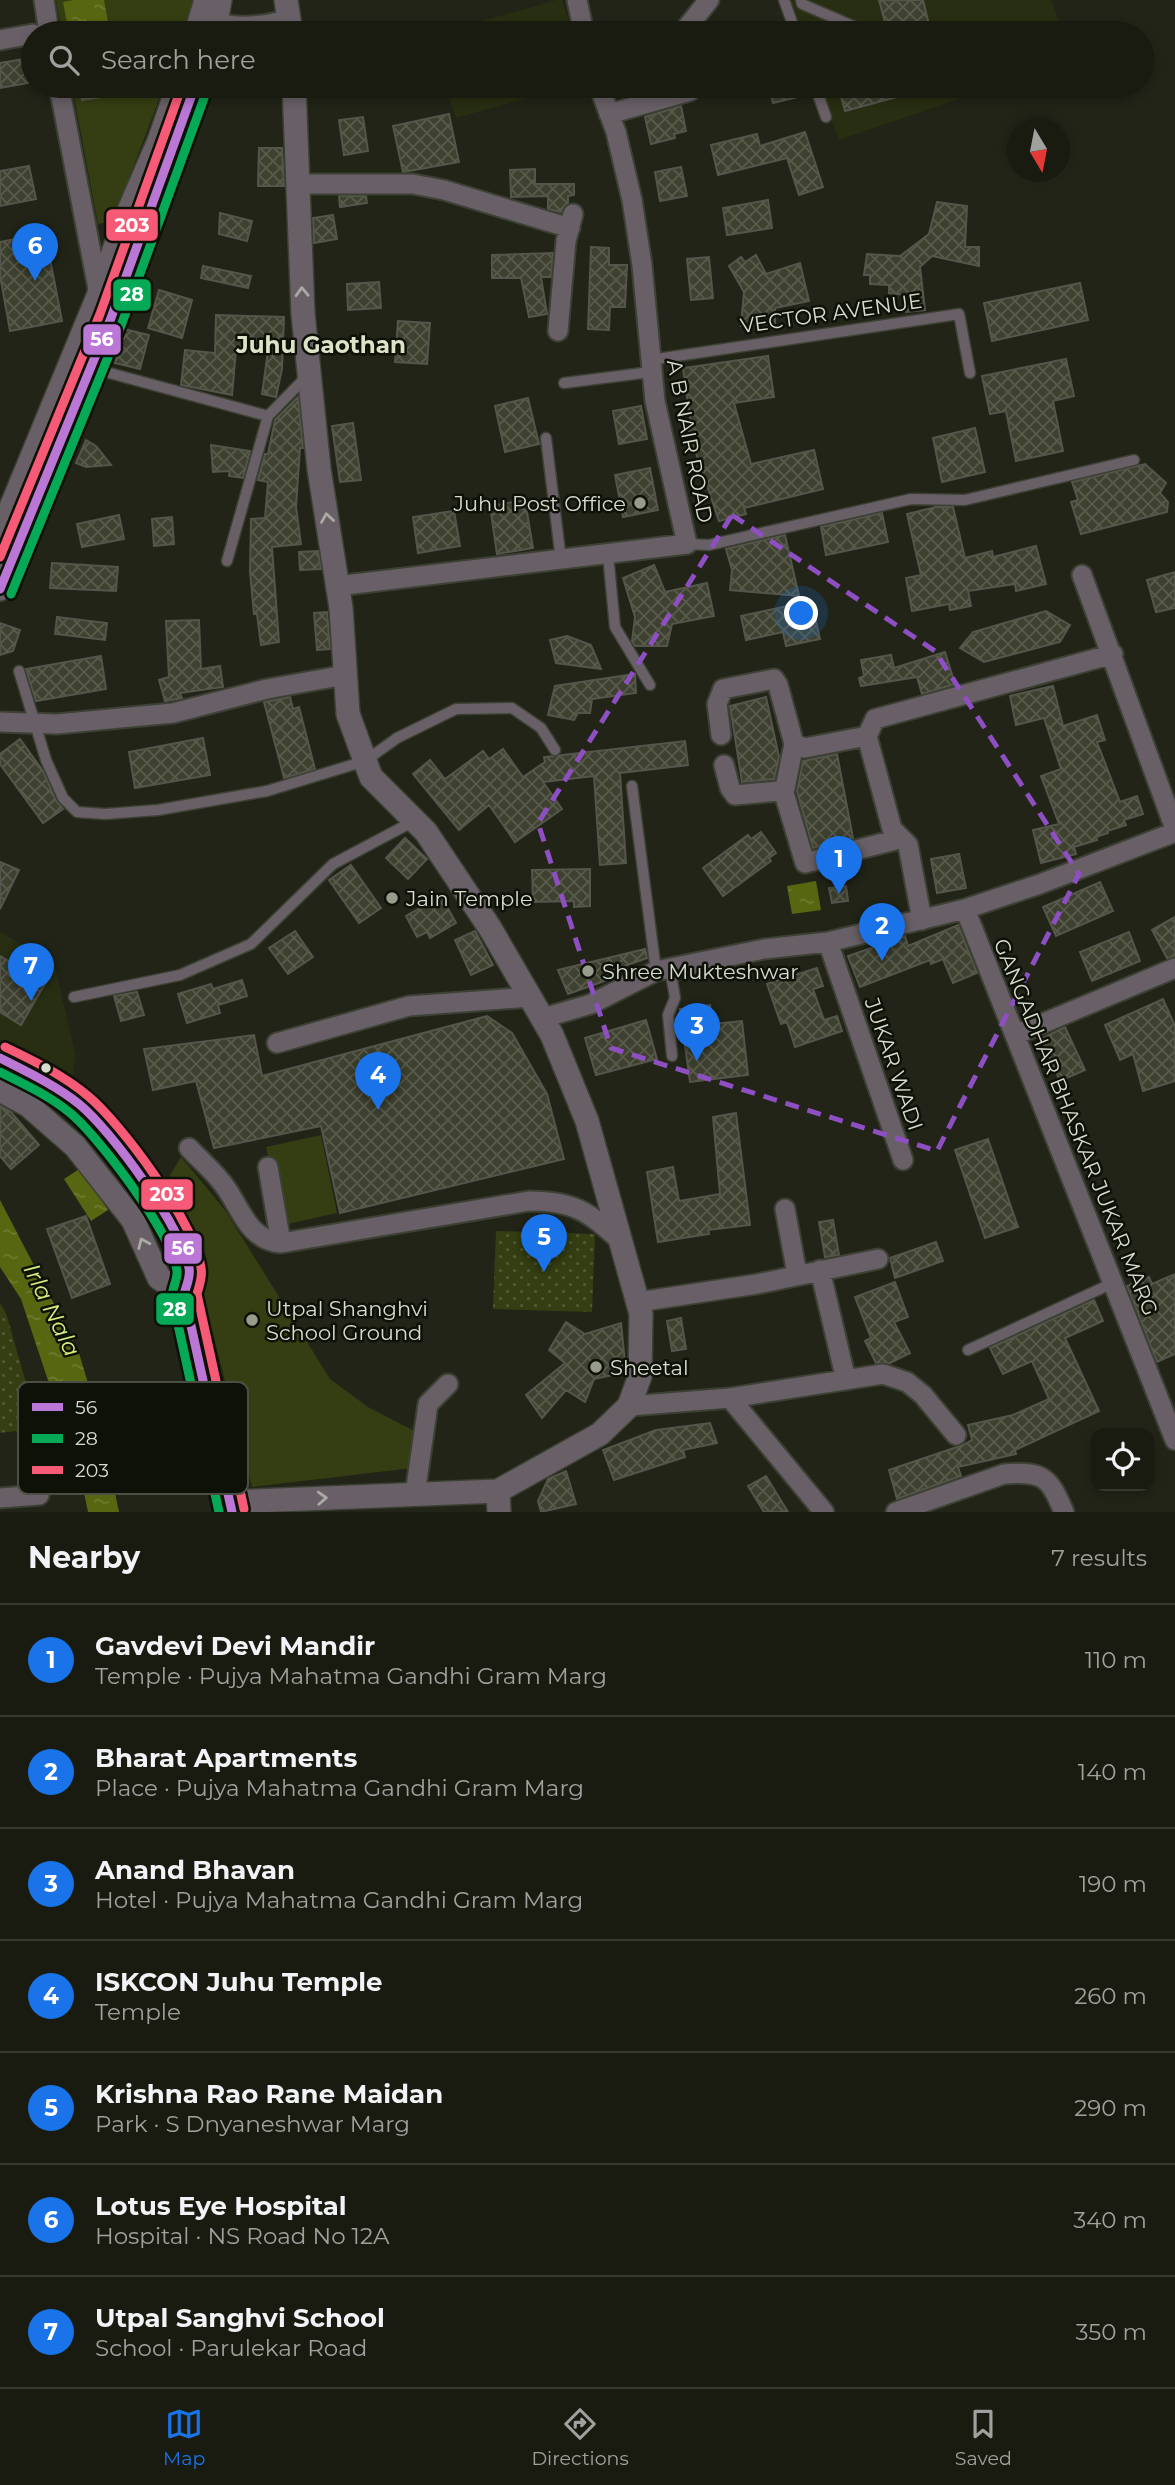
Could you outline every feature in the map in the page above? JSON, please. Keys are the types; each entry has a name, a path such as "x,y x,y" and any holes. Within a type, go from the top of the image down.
{"street":[{"path":"43,21 44,0"},
{"path":"207,21 220,0"},
{"path":"577,0 581,21"},
{"path":"692,21 709,0"},
{"path":"0,40 21,36"},
{"path":"61,98 99,294"},
{"path":"0,534 99,294 122,224 159,141 174,98"},
{"path":"0,589 90,368 191,98"},
{"path":"231,1507 415,1494 498,1501 600,1434 629,1406 640,1376 641,1314 622,1242 587,1121 543,1018 490,928 426,832 370,777 348,714 337,586 309,374 294,98"},
{"name":"A B NAIR ROAD","path":"337,586 687,544 650,366 642,265 632,200 603,98"},
{"path":"609,114 665,98"},
{"path":"298,184 413,184 571,221 558,331"},
{"path":"543,1018 592,1004 663,970 764,949 828,942 965,909 1175,831 1113,654 1082,575"},
{"path":"922,920 908,845 899,839 892,829 867,736 875,719 1113,654"},
{"path":"0,722 116,719 173,713 267,689 345,675"},
{"path":"721,735 717,704 723,689 774,679 794,744 784,793 805,863 899,839"},
{"path":"794,744 805,748 867,736"},
{"path":"724,765 730,788 735,795 779,791 784,793"},
{"name":"GANGADHAR BHASKAR JUKAR MARG","path":"965,909 1175,1440"},
{"name":"JUKAR WADI","path":"828,942 902,1160"},
{"path":"1015,1035 1175,968"},
{"path":"278,1043 409,1006 531,997"},
{"path":"0,1058 44,1081 87,1112 116,1148 177,1238 190,1269 184,1294 203,1382"},
{"path":"0,1090 28,1105 75,1146 133,1220 159,1278 184,1294"},
{"path":"189,1148 225,1186 253,1232 270,1242 281,1244 529,1201 551,1201 575,1205 590,1213 622,1242"},
{"path":"268,1167 281,1244"},
{"path":"785,1209 797,1274"},
{"path":"638,1302 757,1284 878,1259"},
{"path":"159,1278 190,1269"},
{"path":"820,1270 846,1380"},
{"path":"629,1406 730,1398 883,1374 898,1377 923,1395 956,1435"},
{"path":"415,1494 428,1404 448,1384"},
{"path":"1156,1392 1175,1385"},
{"path":"730,1398 824,1512"},
{"path":"896,1512 1004,1474 1021,1473 1034,1474 1051,1483 1064,1512"},
{"path":"0,1498 39,1495"}],"lane":[{"path":"784,0 792,21"},
{"path":"801,0 802,4 841,21"},
{"path":"819,98 826,117"},
{"name":"VECTOR AVENUE","path":"650,366 959,314 970,373"},
{"path":"564,383 650,366"},
{"path":"90,368 268,416"},
{"path":"227,561 268,416 309,374"},
{"path":"546,438 561,560"},
{"path":"687,544 709,545 911,499 965,499 1134,460"},
{"path":"608,555 615,627 650,685"},
{"path":"19,671 33,723 63,798 77,812 105,814 158,810 267,791 365,761 397,738 456,709 512,708 541,728 555,750"},
{"path":"632,786 663,970 675,998 667,1023 672,1056"},
{"path":"74,997 180,975 251,944 333,864 414,821"},
{"path":"968,1350 1113,1283"}],"highlighted area":[{"path":"732,515 935,651 1079,874 937,1151 611,1048 538,823"}],"shaded area":[{"path":"56,0 194,0 187,21 60,21"},
{"path":"562,0 569,21 482,21"},
{"path":"787,0 1052,0 1058,21 795,21"},
{"path":"74,98 159,98 113,221 98,224"},
{"path":"448,98 528,98 456,118"},
{"path":"823,98 962,98 839,140"},
{"path":"0,932 54,963 76,1057 72,1078 0,1039"},
{"path":"321,1135 337,1213 283,1225 266,1147"},
{"name":"Utpal Shanghvi School Ground","path":"181,1157 225,1210 330,1379 368,1407 420,1434 421,1467 252,1487 248,1471 248,1382 225,1382 170,1175"},
{"path":"496,1231 595,1234 592,1312 493,1309"},
{"path":"0,1303 6,1313 26,1382 18,1382 18,1431 0,1433"}],"water":[{"path":"104,0 108,21 67,21 63,2"},
{"path":"816,881 821,910 792,914 787,886"},
{"path":"81,1168 108,1210 91,1221 64,1179"},
{"name":"Irla Nala","path":"0,1200 78,1350 88,1382 49,1382 21,1299 0,1267"},
{"path":"84,1494 115,1494 119,1512 88,1512"}],"building":[{"path":"879,0 923,0 928,21 885,21"},
{"path":"21,60 21,84 0,88 0,63"},
{"path":"772,98 794,98 773,103"},
{"path":"841,98 893,98 845,111"},
{"path":"681,106 686,131 674,134 675,138 651,144 645,117"},
{"path":"449,114 459,162 403,172 393,126"},
{"path":"363,117 368,151 344,155 339,120"},
{"path":"805,132 823,187 799,195 787,158 718,175 711,145 757,134 760,146"},
{"path":"259,148 282,148 284,186 258,186"},
{"path":"29,166 36,199 0,206 0,171"},
{"path":"681,167 687,196 660,201 655,172"},
{"path":"535,169 535,184 574,184 574,195 568,196 568,203 561,212 548,209 548,196 511,197 510,170"},
{"path":"339,196 366,196 367,203 340,207"},
{"path":"768,200 772,228 727,235 723,208"},
{"path":"937,202 967,206 965,247 979,247 979,266 932,256 920,267 925,310 906,312 905,295 889,293 889,285 870,284 870,275 864,275 867,254 900,256 929,234"},
{"path":"220,213 252,221 247,241 219,234"},
{"path":"333,215 337,239 314,243 313,218"},
{"path":"45,233 62,321 10,331 0,275 0,242"},
{"path":"591,247 609,248 609,265 627,265 625,307 610,307 609,330 588,329"},
{"path":"553,253 551,277 541,277 547,314 529,317 521,278 492,278 492,255"},
{"path":"756,255 766,274 800,263 809,301 775,308 775,325 741,326 744,292 729,266 741,257 745,262"},
{"path":"709,257 713,298 691,300 687,259"},
{"path":"203,266 251,276 248,288 201,278"},
{"path":"379,282 381,308 348,310 347,284"},
{"path":"1080,283 1088,320 992,341 984,303"},
{"path":"159,290 192,300 182,338 148,328"},
{"path":"216,315 284,317 282,369 276,397 262,394 268,351 236,350 232,395 181,385 185,350 215,353"},
{"path":"398,321 430,323 427,364 395,362"},
{"path":"124,329 149,335 140,369 115,363"},
{"path":"768,356 774,397 734,403 751,464 814,450 823,489 744,508 746,514 719,521 687,426 691,425 683,368"},
{"path":"1066,359 1074,396 1053,401 1063,451 1016,461 1006,411 990,414 982,376"},
{"path":"298,397 303,448 300,448 296,507 301,544 272,547 279,642 261,645 257,614 254,614 250,572 251,519 265,518 268,482 258,480 265,454 268,454 275,420"},
{"path":"528,398 539,444 505,452 495,406"},
{"path":"641,406 647,439 619,444 613,411"},
{"path":"353,423 361,480 340,482 332,426"},
{"path":"975,428 985,472 942,482 933,438"},
{"path":"86,440 96,446 111,465 86,467 76,463"},
{"path":"211,445 250,451 243,478 229,476 230,471 213,472"},
{"path":"1145,464 1166,483 1160,493 1168,502 1167,512 1081,534 1071,502 1078,500 1072,482"},
{"path":"650,468 658,510 623,517 615,475"},
{"path":"525,500 533,548 497,554 490,506"},
{"path":"936,507 953,507 965,558 992,551 993,557 1036,546 1046,584 1016,591 1015,584 968,591 971,606 950,610 949,604 912,611 906,578 921,575 907,514"},
{"path":"454,511 460,546 418,553 413,517"},
{"path":"882,513 888,542 826,555 821,527"},
{"path":"119,515 124,539 82,547 77,524"},
{"path":"172,517 174,544 154,546 152,519"},
{"path":"785,535 799,596 730,590 732,570 726,549"},
{"path":"318,551 321,569 300,570 299,552"},
{"path":"52,563 118,567 116,591 50,588"},
{"path":"654,565 665,592 707,583 714,616 672,624 667,646 635,646 632,641 635,617 623,578"},
{"path":"1175,572 1175,608 1156,612 1147,580"},
{"path":"811,601 820,639 786,646 783,632 746,640 741,616"},
{"path":"1046,611 1070,625 1060,642 984,662 960,648 973,632"},
{"path":"327,612 330,649 317,650 314,613"},
{"path":"57,617 107,623 105,640 55,634"},
{"path":"199,620 201,669 220,666 223,687 180,693 182,698 165,701 159,680 169,677 166,621"},
{"path":"0,623 20,630 13,651 0,655"},
{"path":"567,636 591,645 601,669 556,663 550,640"},
{"path":"945,652 955,684 922,694 917,677 861,686 859,678 864,676 861,660 891,655 894,668"},
{"path":"101,656 106,689 36,701 26,669"},
{"path":"635,674 636,693 592,699 590,713 578,713 574,720 548,715 555,686"},
{"path":"1053,686 1063,726 1097,715 1105,740 1097,742 1120,802 1137,796 1143,814 1124,820 1126,825 1107,831 1108,833 1096,837 1097,840 1074,847 1076,854 1041,863 1033,830 1059,824 1041,776 1061,769 1044,718 1016,725 1010,696"},
{"path":"290,697 293,709 299,707 315,769 284,778 264,702"},
{"path":"766,697 779,757 774,779 742,782 730,706"},
{"path":"203,738 210,775 135,788 129,752"},
{"path":"20,739 43,771 56,801 63,809 43,823 0,764 0,754"},
{"path":"685,741 688,765 620,773 626,863 600,865 594,776 543,782 562,809 515,842 489,805 459,830 413,774 430,760 445,779 483,751 489,759 503,749 523,777 545,762 544,757"},
{"path":"837,754 853,838 813,848 797,791 803,761"},
{"path":"761,832 776,853 769,858 771,861 723,896 703,868 748,835 751,839"},
{"path":"405,838 427,859 408,879 386,858"},
{"path":"959,854 966,888 937,893 931,859"},
{"path":"0,862 19,870 0,909"},
{"path":"351,865 381,908 359,923 329,880"},
{"path":"590,869 590,906 574,907 574,901 533,902 532,870"},
{"path":"1100,882 1113,911 1056,936 1043,907"},
{"path":"846,886 848,901 832,903 829,888"},
{"path":"441,896 456,923 430,938 427,932 417,937 406,916"},
{"path":"1175,917 1175,956 1167,958 1152,930"},
{"path":"958,925 977,973 953,983 943,959 931,964 930,960 860,987 848,956 905,936 908,946"},
{"path":"295,931 313,957 288,974 269,948"},
{"path":"475,931 493,965 471,975 455,940"},
{"path":"1129,932 1140,961 1092,981 1080,952"},
{"path":"645,949 647,958 610,971 610,979 568,994 558,970"},
{"path":"0,956 46,982 21,1025 0,1012"},
{"path":"817,968 823,986 813,989 824,1020 837,1016 842,1031 795,1047 787,1022 781,1024 767,984"},
{"path":"242,980 247,996 218,1005 220,1013 187,1023 178,994 211,984 213,989"},
{"path":"137,992 144,1015 121,1021 114,996"},
{"path":"1163,999 1175,1026 1175,1081 1143,1091 1133,1054 1120,1060 1105,1025"},
{"path":"710,1005 713,1024 742,1021 748,1075 690,1082 680,1009"},
{"path":"487,1016 512,1033 547,1094 564,1159 340,1213 321,1126 214,1148 196,1081 153,1090 144,1049 254,1035 262,1076"},
{"path":"646,1020 657,1059 596,1075 585,1038"},
{"path":"1065,1027 1085,1070 1060,1081 1041,1039"},
{"path":"0,1106 11,1112 39,1145 11,1169 0,1156"},
{"path":"736,1113 750,1225 708,1230 709,1234 658,1242 647,1172 673,1167 679,1201 720,1194 713,1117"},
{"path":"988,1139 1018,1227 985,1238 955,1150"},
{"path":"86,1216 110,1284 72,1298 47,1229"},
{"path":"833,1220 839,1255 825,1257 819,1222"},
{"path":"936,1242 943,1261 895,1278 890,1258"},
{"path":"1175,1274 1175,1354 1157,1362 1127,1286 1149,1277 1152,1284"},
{"path":"895,1282 908,1317 894,1322 910,1353 890,1363 876,1363 865,1341 871,1338 855,1297"},
{"path":"1094,1300 1103,1321 1065,1338 1099,1411 1015,1450 1016,1454 958,1467 961,1476 897,1499 889,1470 972,1440 968,1425 1013,1415 1049,1399 1032,1361 1003,1374 990,1348"},
{"path":"681,1318 686,1349 672,1351 667,1321"},
{"name":"Sheetal","path":"566,1322 585,1334 621,1323 626,1372 594,1379 585,1402 566,1390 542,1418 526,1395 565,1363 549,1350"},
{"path":"710,1423 717,1443 683,1450 685,1457 614,1480 603,1450 656,1430"},
{"path":"566,1471 576,1504 541,1512 538,1501 548,1479"},
{"path":"766,1476 788,1512 764,1512 748,1486"}],"transit line":[{"name":"203","path":"0,557 100,314 178,98"},
{"name":"56","path":"0,589 111,318 191,98"},
{"name":"28","path":"11,594 122,323 204,98"},
{"name":"203","path":"5,1047 69,1081 88,1096 137,1151 172,1202 196,1249 201,1268 197,1294 216,1382"},
{"name":"56","path":"0,1058 41,1079 79,1104 109,1135 159,1205 173,1228 189,1268 184,1294 203,1382"},
{"name":"28","path":"0,1072 53,1100 82,1124 115,1163 149,1211 163,1234 177,1271 172,1297 191,1382"},
{"name":"28","path":"215,1494 219,1512"},
{"name":"56","path":"228,1494 232,1512"},
{"name":"203","path":"241,1494 244,1509"}],"place":[{"name":"Lotus Eye Hospital","path":"35,281"},
{"name":"Juhu Post Office","path":"640,503"},
{"name":"Gavdevi Devi Mandir","path":"839,894"},
{"name":"Jain Temple","path":"392,898"},
{"name":"Bharat Apartments","path":"882,961"},
{"name":"Shree Mukteshwar","path":"588,971"},
{"name":"Utpal Sanghvi School","path":"31,1001"},
{"name":"Anand Bhavan","path":"697,1061"},
{"name":"ISKCON Juhu Temple","path":"378,1110"},
{"name":"Krishna Rao Rane Maidan","path":"544,1272"},
{"name":"Utpal Shanghvi School Ground","path":"252,1320"},
{"name":"Sheetal","path":"596,1367"}],"district":[{"name":"Juhu Gaothan","path":"321,345"}]}
